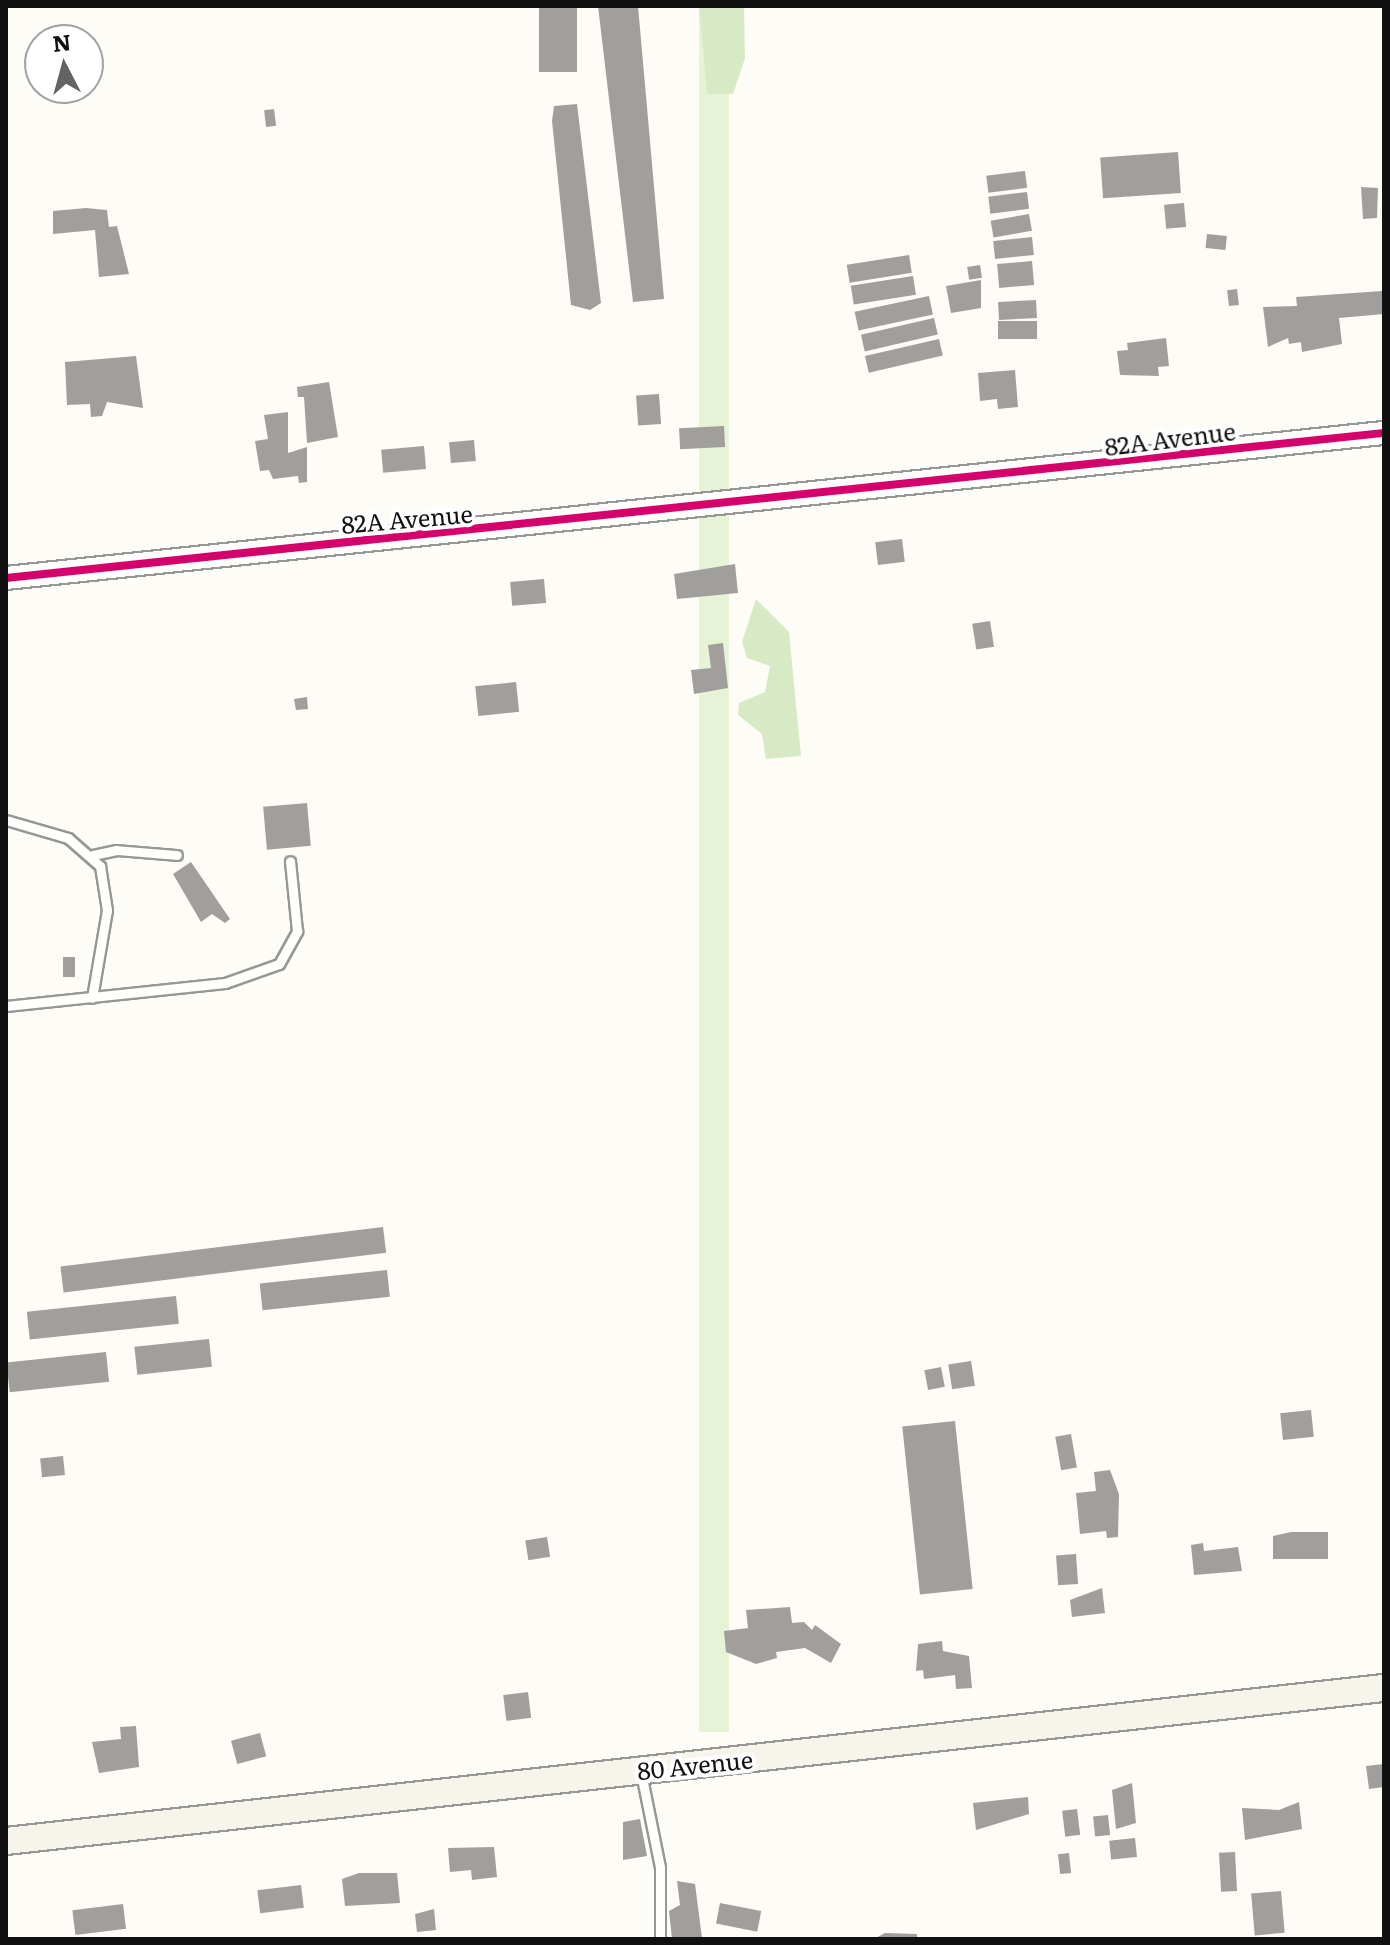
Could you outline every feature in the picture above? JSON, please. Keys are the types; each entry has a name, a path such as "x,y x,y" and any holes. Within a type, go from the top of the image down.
{"main road":[{"name":"80 Avenue","path":"6,1841 1384,1688"}],"street":[{"name":"82A Avenue","path":"6,578 1384,433"}],"lane":[{"path":"6,820 42,827 93,855 106,887 107,910 92,998"},
{"path":"93,855 116,850 177,855"},
{"path":"6,1006 225,983 279,964 297,931 290,861"},
{"path":"641,1770 660,1867 660,1939"}],"green space":[{"path":"699,6 729,6 729,1732 699,1732"},
{"path":"699,6 744,6 745,58 733,94 707,94"},
{"path":"756,599 789,632 801,756 766,759 762,734 738,715 739,703 765,692 770,666 747,658 742,642"}],"building":[{"path":"539,6 577,6 577,72 539,72"},
{"path":"598,6 638,6 664,299 633,302"},
{"path":"577,104 601,303 590,310 571,305 552,121 554,106"},
{"path":"274,109 276,126 266,127 264,110"},
{"path":"1178,152 1181,193 1103,198 1100,157"},
{"path":"1025,171 1027,188 988,193 986,176"},
{"path":"1361,187 1378,188 1377,218 1363,219"},
{"path":"1027,192 1029,209 990,214 988,197"},
{"path":"1184,203 1186,227 1166,229 1164,205"},
{"path":"107,210 109,227 117,226 129,274 99,277 95,230 53,234 53,211"},
{"path":"1029,214 1032,231 994,238 991,221"},
{"path":"1207,234 1227,236 1225,250 1206,248"},
{"path":"1032,237 1034,255 995,259 993,241"},
{"path":"909,255 912,273 850,283 847,265"},
{"path":"1032,261 1034,285 999,288 997,264"},
{"path":"980,265 982,278 969,280 967,267"},
{"path":"913,276 916,295 854,305 851,286"},
{"path":"981,280 981,308 951,313 946,286"},
{"path":"1237,289 1239,305 1229,306 1227,290"},
{"path":"1382,291 1384,314 1339,318 1342,344 1302,352 1301,342 1289,344 1288,338 1268,347 1263,307 1297,306 1296,297"},
{"path":"929,296 933,315 859,330 855,312"},
{"path":"1036,300 1037,318 999,320 998,302"},
{"path":"934,318 938,335 865,351 861,335"},
{"path":"998,321 1037,321 1037,339 998,339"},
{"path":"1166,338 1169,366 1158,367 1159,376 1120,375 1117,351 1128,350 1127,343"},
{"path":"939,339 943,356 869,373 865,356"},
{"path":"136,356 143,408 107,402 102,416 91,417 90,404 67,405 65,362"},
{"path":"1015,370 1018,407 998,409 997,399 980,401 978,373"},
{"path":"329,382 338,437 307,443 304,397 298,397 297,387"},
{"path":"659,394 661,424 638,426 636,396"},
{"path":"288,412 288,453 307,447 307,482 299,483 298,476 273,479 269,470 260,471 255,441 268,439 264,415"},
{"path":"724,426 725,447 680,449 679,428"},
{"path":"474,440 476,461 451,463 449,442"},
{"path":"424,446 426,469 383,473 381,450"},
{"path":"902,539 905,562 878,565 875,542"},
{"path":"735,564 738,593 677,599 674,574"},
{"path":"544,579 546,603 512,606 510,582"},
{"path":"990,621 994,647 976,649 972,624"},
{"path":"723,643 728,688 694,694 691,670 711,668 708,645"},
{"path":"516,682 519,712 478,716 475,686"},
{"path":"307,697 308,709 296,710 294,699"},
{"path":"307,803 311,846 267,850 263,807"},
{"path":"191,862 230,919 225,923 212,914 201,922 173,874"},
{"path":"63,957 75,957 75,977 63,977"},
{"path":"383,1227 386,1253 64,1292 60,1267"},
{"path":"387,1270 390,1297 263,1310 260,1283"},
{"path":"176,1296 179,1324 30,1340 27,1312"},
{"path":"209,1339 212,1367 137,1375 134,1347"},
{"path":"106,1352 109,1382 10,1392 7,1362"},
{"path":"971,1361 975,1386 952,1389 948,1365"},
{"path":"941,1367 945,1387 928,1390 924,1370"},
{"path":"1311,1410 1314,1437 1283,1440 1280,1413"},
{"path":"955,1421 973,1589 920,1595 902,1427"},
{"path":"1071,1434 1077,1467 1061,1470 1055,1437"},
{"path":"63,1456 65,1475 42,1477 40,1458"},
{"path":"1110,1470 1119,1494 1118,1537 1107,1538 1106,1531 1080,1534 1076,1493 1096,1491 1094,1472"},
{"path":"1291,1532 1328,1532 1328,1559 1273,1559 1273,1536"},
{"path":"547,1537 550,1557 528,1560 525,1540"},
{"path":"1203,1543 1204,1551 1238,1547 1242,1571 1194,1575 1191,1545"},
{"path":"1076,1554 1078,1584 1058,1585 1056,1555"},
{"path":"1102,1588 1105,1613 1072,1617 1070,1600"},
{"path":"790,1607 792,1623 804,1622 812,1630 815,1625 841,1644 831,1663 805,1648 776,1652 777,1658 756,1664 726,1652 724,1631 748,1628 746,1610"},
{"path":"942,1641 943,1651 969,1656 972,1688 956,1689 955,1675 924,1679 923,1670 916,1671 918,1644"},
{"path":"528,1692 531,1718 506,1721 503,1695"},
{"path":"136,1726 139,1767 99,1773 92,1742 121,1739 120,1727"},
{"path":"260,1733 266,1756 237,1764 231,1741"},
{"path":"1384,1764 1384,1787 1369,1789 1366,1766"},
{"path":"1132,1783 1136,1823 1116,1829 1112,1790"},
{"path":"1028,1797 1029,1814 976,1830 973,1803"},
{"path":"1299,1802 1302,1829 1245,1840 1242,1808 1279,1810"},
{"path":"1077,1809 1080,1835 1065,1837 1062,1811"},
{"path":"1108,1815 1110,1835 1095,1836 1093,1817"},
{"path":"640,1819 647,1856 623,1860 623,1822"},
{"path":"1135,1838 1137,1857 1111,1860 1109,1841"},
{"path":"494,1847 497,1877 472,1880 471,1870 450,1872 448,1848"},
{"path":"1235,1852 1237,1891 1221,1892 1219,1853"},
{"path":"1069,1853 1071,1873 1060,1874 1058,1854"},
{"path":"359,1873 397,1873 400,1903 345,1906 342,1879"},
{"path":"677,1881 695,1884 702,1938 672,1939 669,1911 680,1905"},
{"path":"301,1885 304,1908 260,1913 257,1890"},
{"path":"1281,1891 1285,1933 1255,1935 1251,1894"},
{"path":"720,1903 761,1911 757,1932 716,1924"},
{"path":"123,1904 126,1929 75,1935 72,1910"},
{"path":"434,1909 436,1930 417,1932 415,1914"},
{"path":"885,1933 917,1934 917,1939 874,1939"}],"cycle path":[{"path":"6,578 1384,433"}]}
